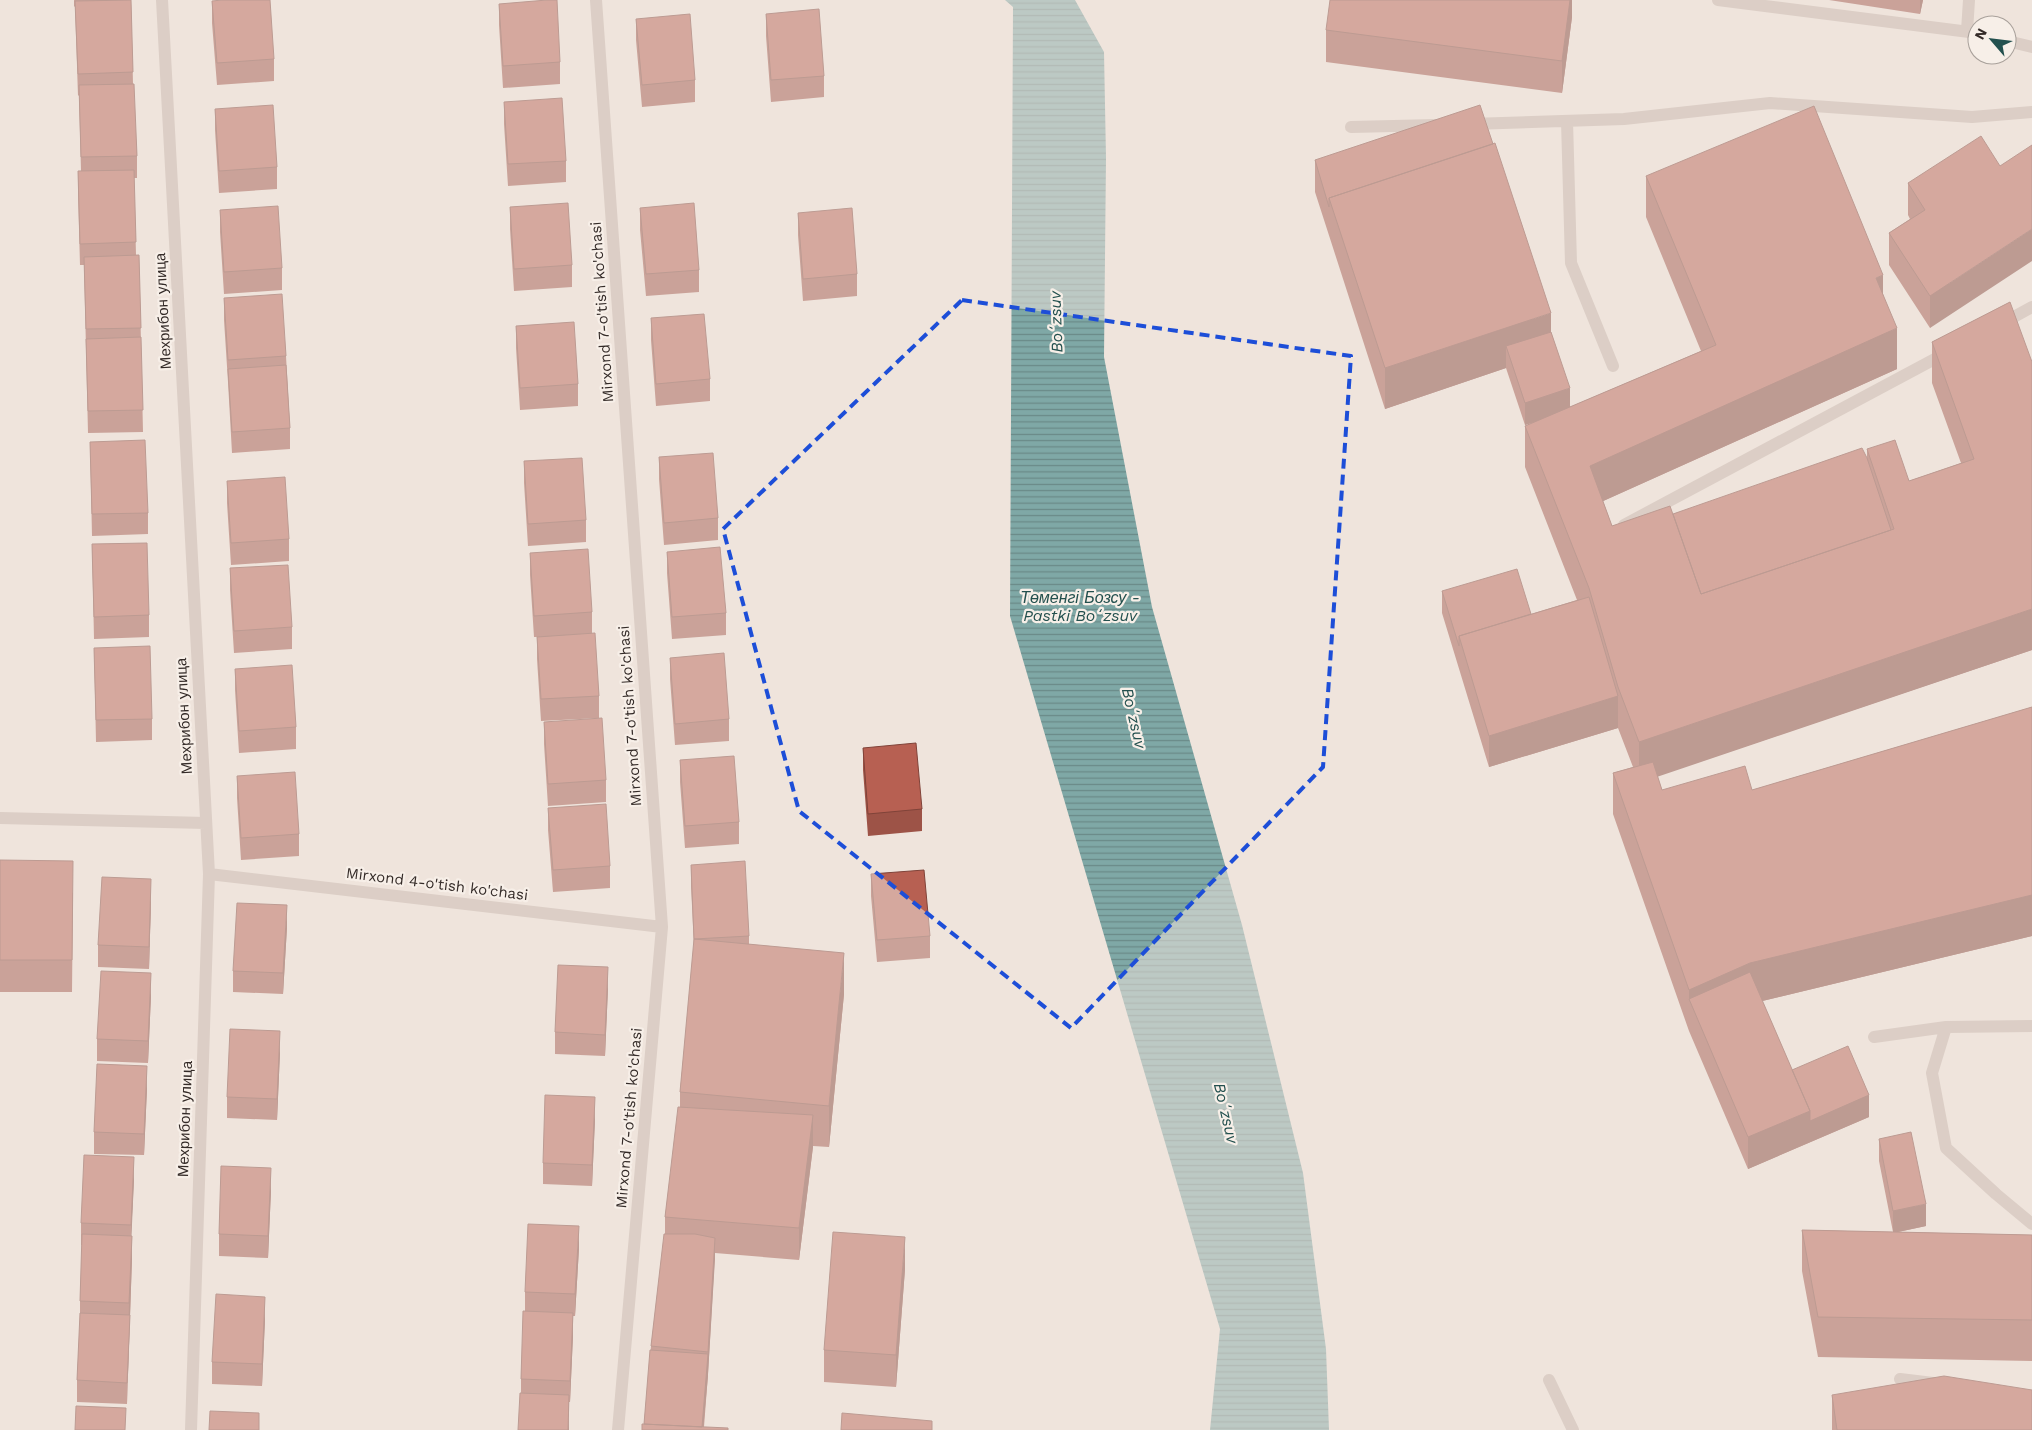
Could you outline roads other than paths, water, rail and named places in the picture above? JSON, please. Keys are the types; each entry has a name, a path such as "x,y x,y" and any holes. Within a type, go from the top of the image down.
{"street":[{"name":"Мехрибон улица","path":"162,0 209,874 191,1430"},
{"name":"Mirxond 7-o'tish ko'chasi","path":"596,0 662,927 618,1430"},
{"path":"1718,0 1967,31"},
{"path":"1969,0 1970,15"},
{"path":"2017,43 2032,47"},
{"path":"1351,127 1624,119 1770,103 1972,117 2032,112"},
{"path":"1566,121 1571,263 1612,366"},
{"path":"1991,329 2032,307"},
{"path":"1618,528 1956,348"},
{"path":"0,818 206,823"},
{"name":"Mirxond 4-o'tish ko'chasi","path":"209,874 662,927"},
{"path":"1874,1036 1946,1027 2032,1026"},
{"path":"1946,1027 1932,1073 1946,1148 2032,1224"},
{"path":"1900,1379 1947,1385"},
{"path":"1550,1380 1573,1430"}],"water":[{"name":"Төменгі Бозсу - Pastki Boʻzsuv","path":"1005,0 1075,0 1104,52 1106,158 1104,357 1152,607 1242,925 1303,1173 1326,1349 1329,1430 1210,1430 1220,1329 1010,616 1013,7"}],"water label":[{"name":"Boʻzsuv","path":"1056,322"},
{"name":"Boʻzsuv","path":"1134,718"},
{"name":"Boʻzsuv","path":"1226,1113"}]}
